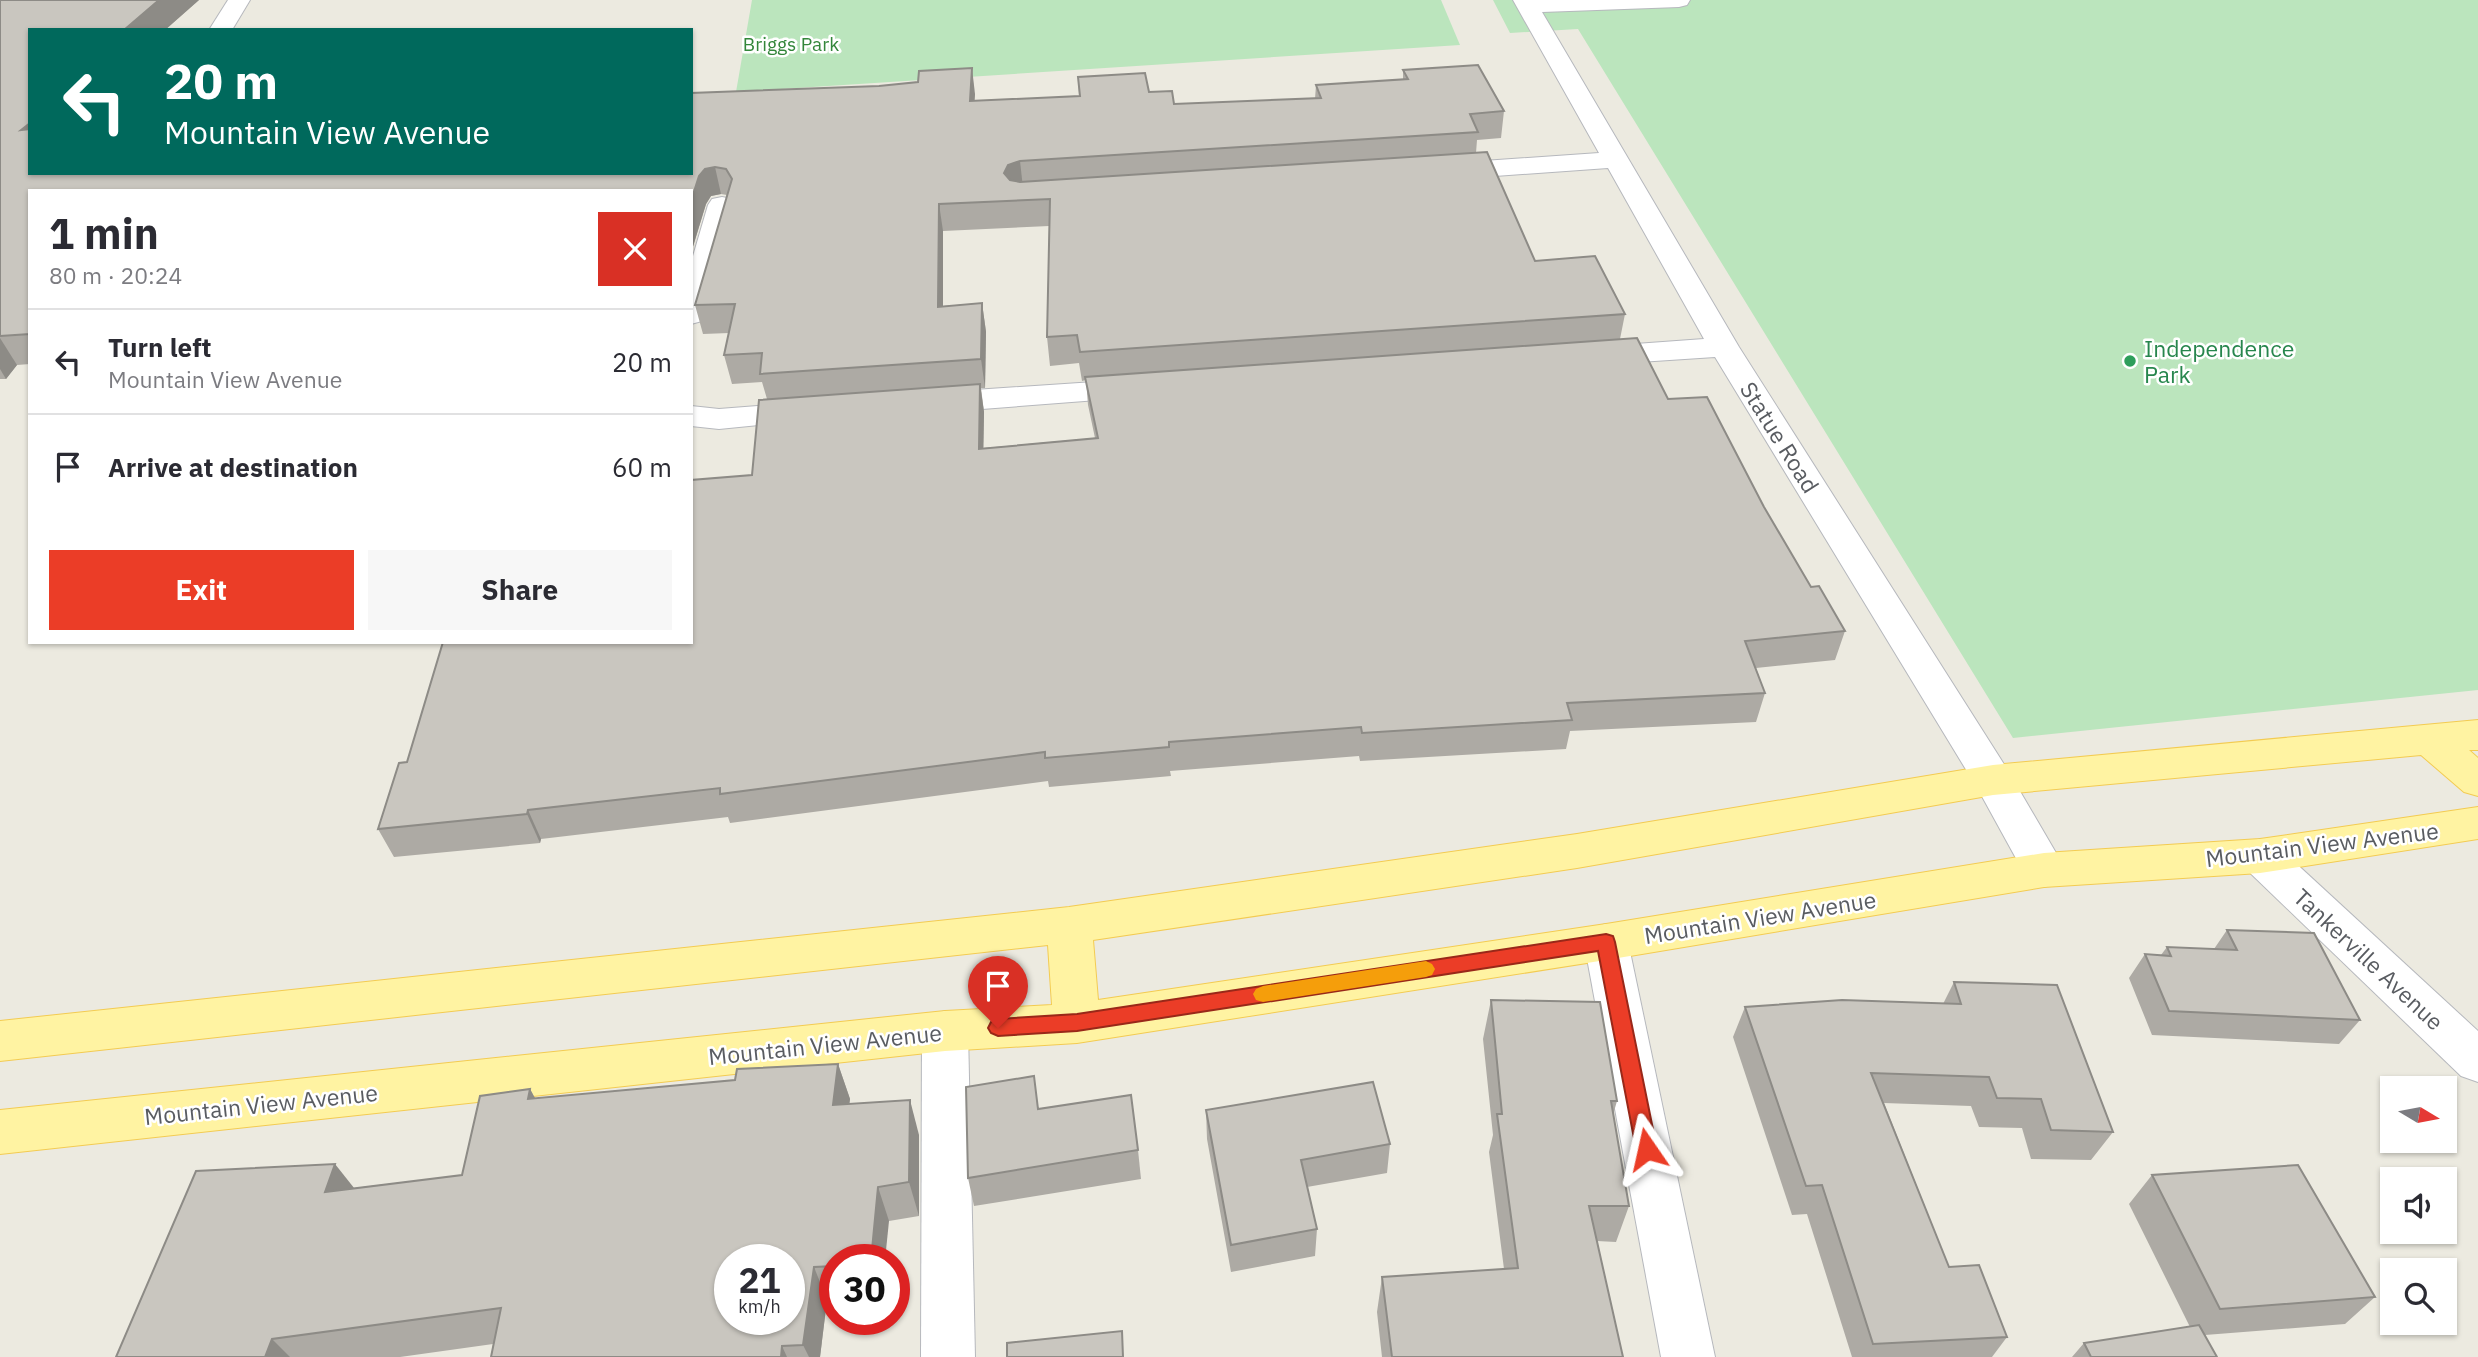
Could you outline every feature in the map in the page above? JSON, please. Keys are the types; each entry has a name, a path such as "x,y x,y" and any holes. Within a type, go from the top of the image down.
{"main road":[{"path":"0,1041 1069,925 1577,851 1993,780 2478,735"},
{"path":"2430,740 2478,781"},
{"name":"Mountain View Avenue","path":"0,1132 945,1031 1077,1023 1606,942 2045,870 2260,856 2478,823"},
{"path":"1069,925 1077,1023"}],"street":[{"path":"221,28 239,0"},
{"path":"1530,12 1679,0"},
{"name":"Statue Road","path":"1530,12 1724,347 1993,780 2045,870"},
{"path":"1409,174 1616,160"},
{"path":"693,308 722,205"},
{"path":"1571,358 1724,347"},
{"path":"901,406 1166,387"},
{"path":"693,416 719,419 831,411"},
{"name":"Tankerville Avenue","path":"2260,856 2478,1061"},
{"path":"1606,942 1688,1357"},
{"path":"945,1031 948,1357"}],"green space":[{"name":"Briggs Park","path":"752,0 1441,0 1460,45 736,92"},
{"name":"Independence Park","path":"1493,0 2478,0 2478,690 2013,738 1578,29 1510,33"}],"building":[{"path":"0,0 159,0 126,28 28,28 28,125 21,130 28,129 28,175 693,175 693,93 879,86 918,82 919,71 972,68 970,101 1080,96 1078,77 1145,73 1149,92 1172,91 1174,104 1321,98 1316,85 1408,79 1403,70 1478,65 1504,111 1470,114 1478,132 1020,161 1008,165 1004,173 1010,180 1020,182 1487,152 1535,261 1595,256 1625,314 1080,352 1077,335 1047,337 1050,199 939,204 938,307 982,303 981,359 760,374 762,353 724,355 735,304 695,305 732,179 726,169 715,167 705,169 699,176 693,195 693,189 28,189 28,334 0,336"},
{"path":"1637,338 1668,399 1707,397 1764,507 1811,587 1819,586 1845,631 1745,641 1765,693 1567,703 1572,720 1362,733 1361,727 1169,742 1169,747 1045,758 1045,752 720,794 720,788 528,810 527,814 378,829 399,763 407,762 442,644 693,644 693,480 752,475 759,400 980,384 979,449 1098,438 1085,377"},
{"path":"2227,930 2314,933 2360,1020 2169,1011 2145,954 2171,956 2167,947 2237,950"},
{"path":"1954,982 2057,985 2113,1132 2051,1130 2041,1099 1997,1098 1989,1077 1871,1073 1949,1267 1979,1265 2007,1337 1873,1344 1822,1185 1806,1186 1745,1007 1842,1000 1961,1004"},
{"path":"1491,1000 1600,1002 1617,1101 1611,1101 1629,1206 1589,1206 1623,1357 1392,1357 1382,1277 1518,1268 1497,1114 1502,1114"},
{"path":"838,1064 833,1105 910,1100 909,1182 878,1187 873,1244 819,1244 819,1267 814,1267 805,1331 805,1244 714,1244 714,1335 804,1335 803,1345 782,1346 781,1357 491,1357 501,1308 272,1339 265,1357 116,1357 196,1171 335,1164 325,1192 462,1175 480,1096 530,1089 528,1099 735,1080 737,1069"},
{"path":"1034,1076 1038,1109 1131,1095 1138,1150 968,1178 966,1087"},
{"path":"1373,1082 1390,1144 1301,1160 1317,1229 1231,1245 1206,1110"},
{"path":"2298,1165 2375,1297 2220,1309 2152,1175"},
{"path":"2199,1325 2217,1357 2091,1357 2084,1343"},
{"path":"1122,1331 1123,1357 1007,1357 1007,1343"}],"slow traffic":[{"path":"1263,994 1426,969"}],"place":[{"name":"Independence Park","path":"2130,361"}],"route":[{"path":"998,1028 1077,1023 1606,942 1647,1149"}]}
